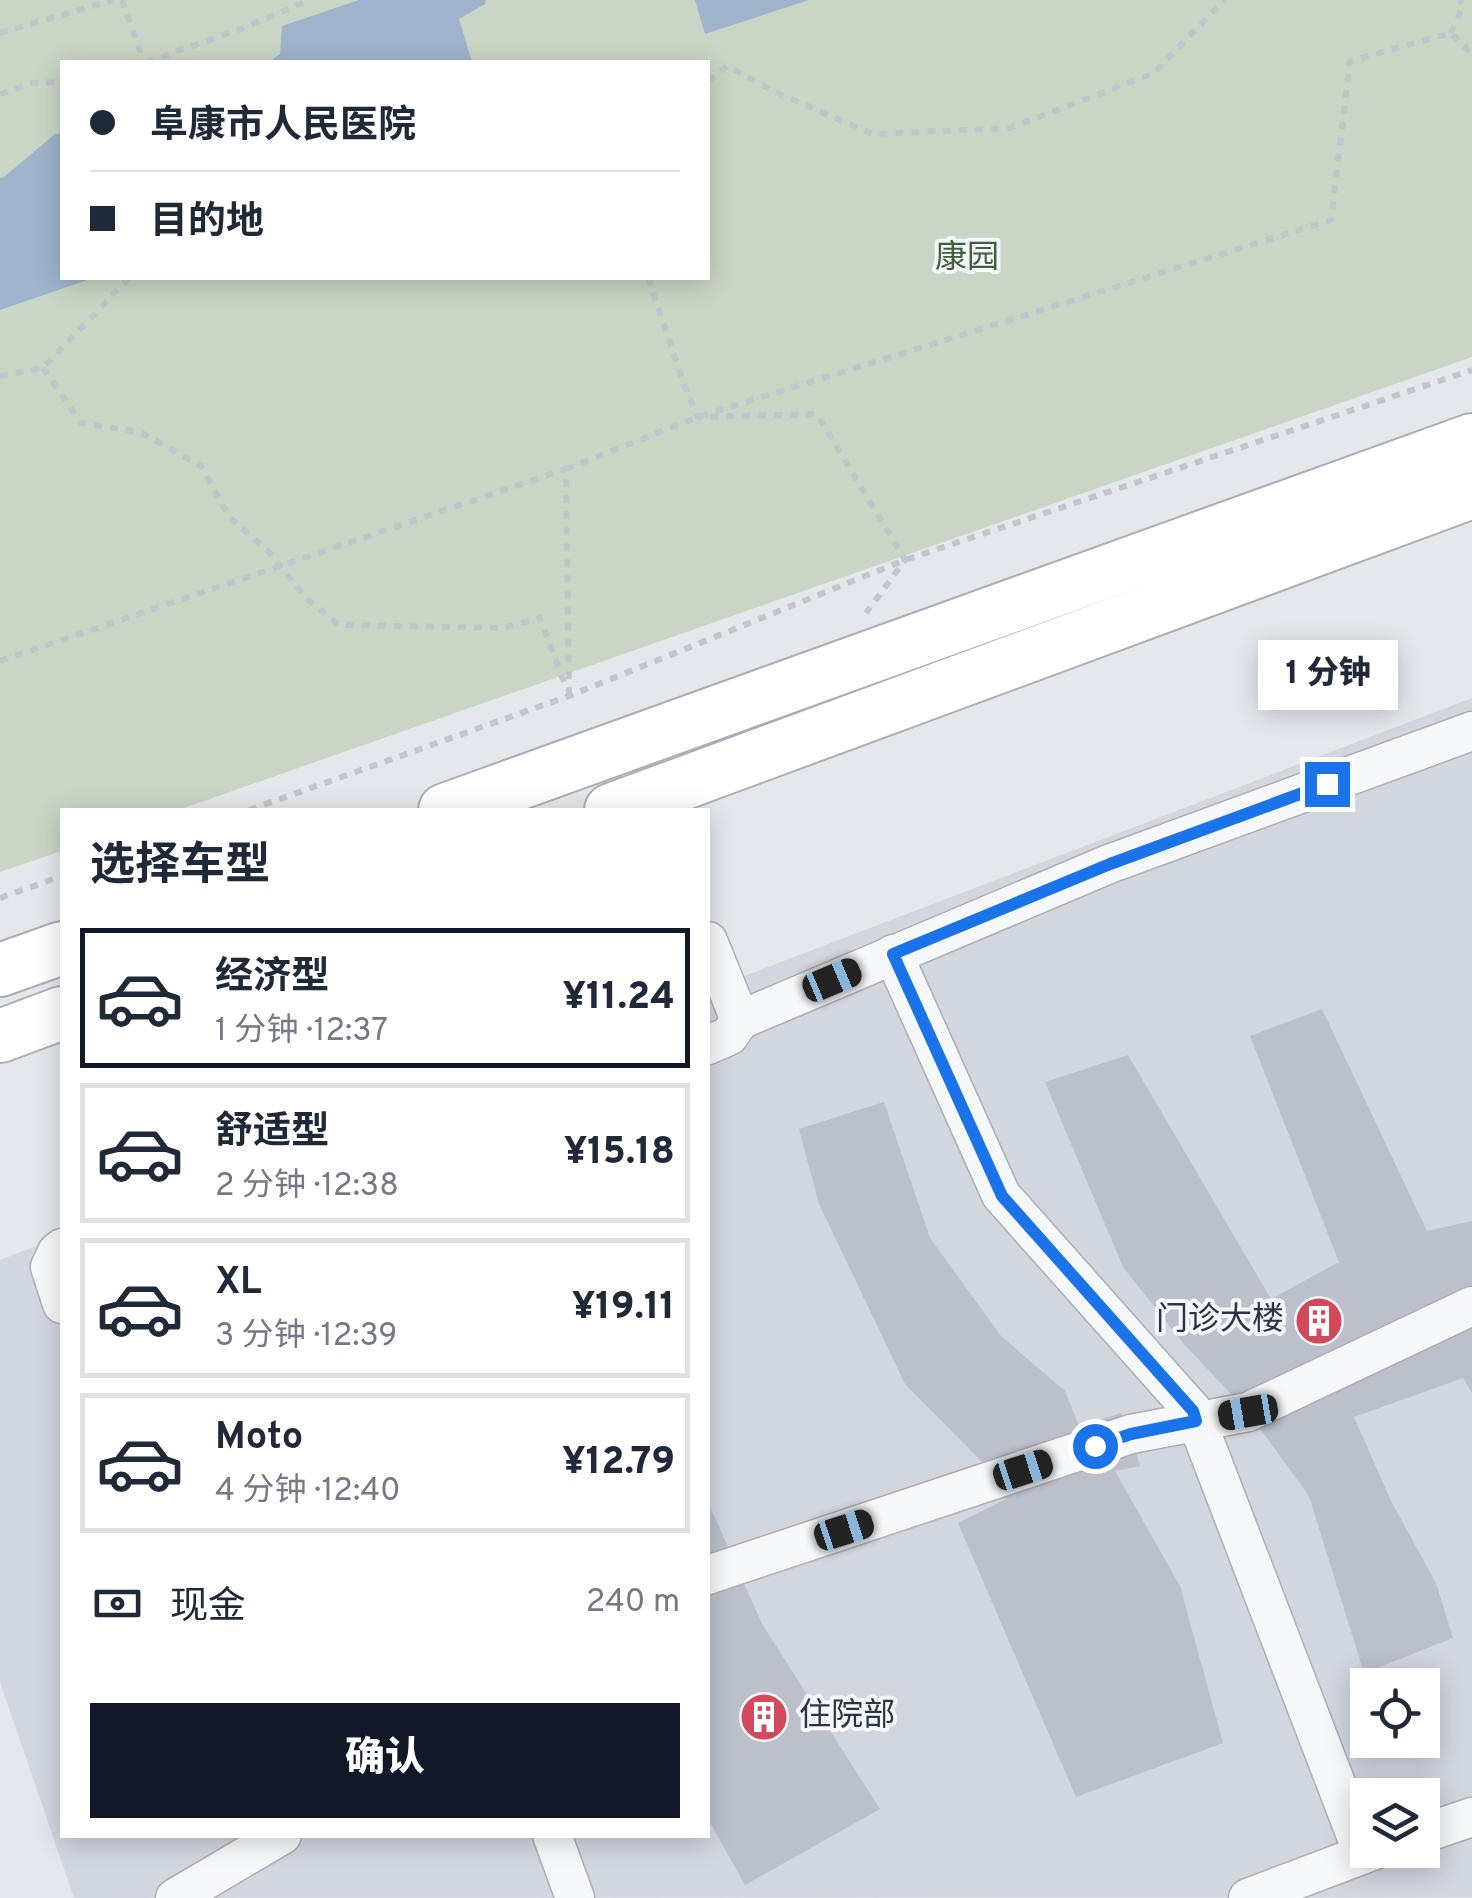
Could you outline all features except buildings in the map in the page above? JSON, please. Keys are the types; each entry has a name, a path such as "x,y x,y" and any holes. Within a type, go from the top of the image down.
{"street":[{"path":"451,808 1472,440"},
{"path":"622,808 660,801 1472,492"},
{"path":"710,1043 729,1036 740,1020 1110,864 1472,731"},
{"path":"651,736 660,801"},
{"path":"710,946 740,1020"},
{"path":"0,970 60,949"},
{"path":"893,954 1002,1196 1193,1411 1350,1805"},
{"path":"0,1036 60,1013"},
{"path":"60,1250 50,1267 60,1298"},
{"path":"710,1575 1131,1434 1248,1412 1472,1306"},
{"path":"1440,1828 1472,1817"},
{"path":"175,1898 244,1845 271,1838"},
{"path":"553,1838 575,1898"},
{"path":"1248,1898 1350,1859"}],"path":[{"path":"0,33 113,0"},
{"path":"122,0 144,60"},
{"path":"151,60 310,0"},
{"path":"710,79 727,66 773,91 872,134 1010,128 1154,72 1224,0"},
{"path":"1451,33 1463,6 1459,0"},
{"path":"1451,33 1472,54"},
{"path":"0,660 566,469 698,417 1331,220 1350,61 1451,33"},
{"path":"0,94 33,83 60,82"},
{"path":"0,376 43,368 127,280"},
{"path":"649,280 698,417"},
{"path":"43,368 81,423 140,432 201,466 229,516 268,552 306,599 339,625 503,628 540,618 569,696"},
{"path":"254,808 569,696 905,560 1472,370"},
{"path":"698,417 817,414 905,560"},
{"path":"566,469 569,696"},
{"path":"863,618 905,560"},
{"path":"0,898 60,877"}],"shaded area":[{"path":"1472,698 1472,1897 74,1898 0,1682 0,1260 60,1237 60,1838 710,1838 710,989"}],"green space":[{"name":"康园","path":"0,0 1472,0 1472,357 184,808 60,808 60,852 0,872"}],"water":[{"path":"359,0 486,0 459,19 471,60 272,60 280,54 282,26"},
{"path":"695,0 809,0 705,34"},
{"path":"60,133 60,280 87,280 0,310 0,178"}],"place":[{"name":"门诊大楼","path":"1319,1321"},
{"name":"住院部","path":"764,1717"}],"route":[{"path":"1095,1446 1196,1421 1193,1411 1002,1196 893,954 1110,864 1327,784"}]}
